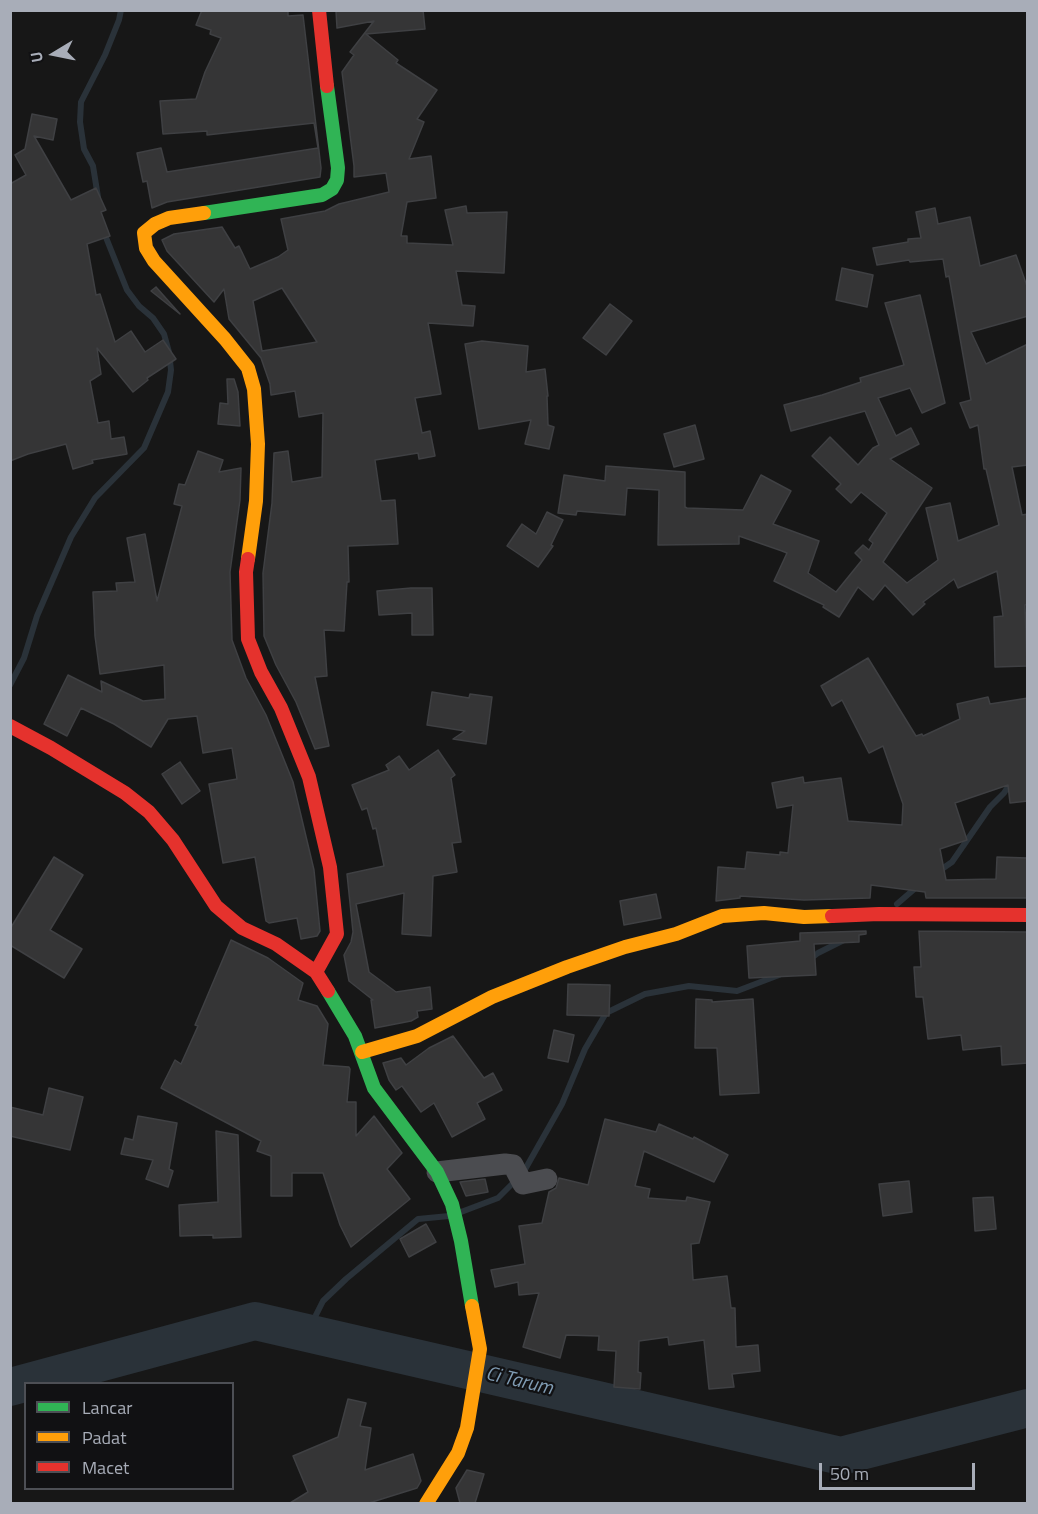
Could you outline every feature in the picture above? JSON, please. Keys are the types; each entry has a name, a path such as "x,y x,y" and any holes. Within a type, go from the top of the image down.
{"street":[{"path":"316,972 338,934 330,867 309,777 281,708 261,672 248,639 246,572 256,501 258,444 254,389 248,368 237,353 154,261 146,248 144,233 155,224 169,218 322,195 332,189 337,180 338,168 318,21 319,10"},
{"path":"10,726 125,793 149,812 173,840 216,906 242,928 276,944 316,972 355,1036 374,1088 436,1172 452,1204 459,1232 480,1349 467,1428 458,1453 426,1503"},
{"path":"362,1052 417,1036 492,997 567,967 625,947 676,934 722,916 764,914 804,917 879,914 1028,915"},
{"path":"436,1172 504,1164 513,1165 523,1184 547,1179"}],"building":[{"path":"202,10 288,10 288,16 303,15 321,168 320,177 167,202 152,208 147,181 143,182 137,153 161,148 167,172 318,148 314,123 207,135 207,131 163,134 160,101 196,99 205,72 221,38 210,34 211,30 196,25"},
{"path":"423,10 425,29 366,34 398,60 396,63 437,90 417,119 424,122 409,159 431,156 436,198 407,202 401,236 407,236 407,243 453,245 445,210 466,206 467,213 507,212 504,273 456,271 462,305 475,306 473,326 428,323 441,394 415,398 422,433 430,431 435,456 419,459 418,453 375,460 381,501 395,500 398,544 348,546 349,582 347,582 344,631 324,630 327,676 315,677 329,746 315,749 296,702 276,665 264,636 263,573 272,503 274,453 288,451 292,482 322,477 323,413 299,417 295,391 271,395 270,384 261,358 229,319 224,289 214,302 167,251 162,240 174,234 222,227 235,248 239,246 250,269 288,250 281,219 325,211 339,204 389,192 386,173 354,177 342,72 354,55 350,52 374,21 337,28 336,11","holes":["282,288 317,342 262,351 253,301"]},
{"path":"32,114 57,119 53,140 34,136 71,200 96,188 106,210 101,212 110,236 87,244 96,295 100,294 115,342 131,331 145,352 163,340 176,359 147,378 148,380 133,392 97,348 101,374 90,381 98,423 109,421 111,439 124,437 127,454 92,460 93,463 73,469 66,444 10,461 10,184 26,175 15,155 25,149"},
{"path":"935,208 938,224 970,217 980,266 1016,255 1028,289 1028,316 971,332 986,364 1028,344 1028,465 1012,467 1022,515 1028,514 1028,604 1025,605 1027,666 995,667 994,617 1003,616 997,571 958,588 954,579 923,602 925,604 913,615 885,585 873,600 858,587 839,617 823,607 824,605 774,581 787,553 782,551 739,536 739,544 658,545 659,490 627,488 625,515 577,511 576,515 558,513 564,475 605,481 606,466 685,472 685,507 687,508 743,510 761,475 791,491 773,524 819,541 808,573 836,592 862,560 855,553 863,545 869,550 873,543 869,540 887,513 861,492 851,503 836,489 841,484 812,456 830,437 858,465 873,448 879,445 865,411 791,431 784,405 861,382 860,378 904,365 885,303 920,295 945,403 922,413 910,388 878,398 896,436 911,428 919,444 890,459 932,488 883,562 907,583 938,560 926,508 950,503 958,541 999,525 986,469 984,469 978,425 970,428 960,403 971,400 949,276 946,277 943,259 910,262 909,260 877,265 873,248 921,238 916,212"},
{"path":"842,268 873,275 867,307 836,300"},
{"path":"156,287 180,314 151,291"},
{"path":"610,304 632,321 606,355 583,338"},
{"path":"482,341 528,346 526,372 545,369 548,425 554,427 549,449 525,444 531,420 479,429 465,344"},
{"path":"227,379 234,379 238,392 240,426 218,424 220,403 228,404"},
{"path":"695,425 704,459 674,467 664,434"},
{"path":"198,451 223,460 219,472 241,468 240,500 230,572 232,640 246,678 266,715 293,782 314,870 320,931 317,936 301,939 297,918 269,923 266,921 255,857 223,863 209,784 237,779 232,748 203,753 197,716 168,719 151,747 114,724 81,708 67,736 44,724 68,675 102,692 101,681 143,701 165,699 164,665 100,674 93,592 117,591 116,583 135,582 127,538 145,534 157,601 182,506 174,504 179,484 185,485"},
{"path":"547,512 563,520 551,545 553,546 538,567 507,546 522,524 536,534"},
{"path":"432,588 433,635 412,635 412,613 379,615 377,591"},
{"path":"868,658 916,736 922,734 923,736 960,719 957,704 988,697 990,704 1028,698 1028,801 1010,803 1008,785 955,803 967,840 940,849 946,880 996,879 997,857 1028,858 1028,898 926,898 925,892 871,885 870,898 804,900 740,896 740,898 716,901 718,867 745,869 747,852 780,855 780,852 788,853 793,805 777,808 772,783 803,777 804,783 841,778 848,821 902,825 903,804 883,746 869,753 842,700 832,706 821,686"},
{"path":"432,692 469,698 470,694 492,697 486,744 453,739 465,731 427,725"},
{"path":"438,750 455,775 451,778 461,842 452,843 457,872 433,876 431,936 402,934 404,893 356,904 369,972 396,992 430,987 432,1009 417,1011 418,1017 411,1021 375,1028 371,1000 373,1000 349,981 344,955 353,932 347,874 384,866 376,828 373,829 367,808 362,810 352,785 389,770 386,765 399,756 409,770"},
{"path":"180,762 200,791 182,804 162,774"},
{"path":"54,857 83,875 50,930 82,949 64,978 10,945 10,929"},
{"path":"656,894 661,918 624,925 620,901"},
{"path":"866,931 866,934 859,935 859,942 814,944 816,975 749,978 747,946 800,941 800,933"},
{"path":"919,931 1028,932 1028,1063 1002,1065 1001,1046 963,1050 961,1035 928,1039 923,997 916,997 914,967 921,967"},
{"path":"231,940 268,958 303,983 298,1000 317,1006 328,1024 323,1065 349,1067 350,1069 347,1102 356,1102 356,1136 374,1116 402,1153 387,1169 410,1199 351,1247 340,1225 323,1173 292,1173 292,1196 271,1196 271,1156 257,1151 261,1141 161,1088 175,1060 181,1064"},
{"path":"568,984 610,985 609,1016 567,1015"},
{"path":"696,999 712,1000 712,1002 753,999 759,1093 720,1095 717,1048 695,1048"},
{"path":"554,1030 574,1035 568,1062 548,1058"},
{"path":"453,1036 484,1078 493,1073 502,1090 477,1103 485,1119 452,1137 434,1103 421,1112 402,1086 396,1090 389,1080 383,1063 401,1058 406,1065 429,1048"},
{"path":"49,1088 83,1097 70,1150 10,1136 10,1107 43,1115"},
{"path":"138,1116 177,1123 169,1169 173,1171 168,1187 146,1179 153,1160 121,1154 125,1138 133,1140"},
{"path":"605,1119 656,1132 659,1124 693,1139 694,1137 728,1155 714,1182 644,1151 635,1186 650,1189 648,1198 686,1201 687,1197 710,1202 699,1243 691,1244 693,1280 727,1276 731,1308 735,1308 736,1347 758,1345 760,1371 732,1374 734,1387 709,1389 704,1340 669,1345 668,1337 639,1341 640,1389 614,1387 616,1351 598,1350 599,1336 566,1335 560,1358 523,1347 539,1293 519,1295 518,1282 495,1287 491,1270 525,1264 519,1226 542,1223 549,1192 556,1188 559,1178 588,1185"},
{"path":"216,1131 238,1135 241,1237 180,1236 179,1205 218,1202"},
{"path":"485,1179 488,1192 466,1196 460,1182"},
{"path":"909,1181 912,1212 883,1216 879,1184"},
{"path":"993,1197 996,1229 975,1231 973,1198"},
{"path":"426,1224 436,1242 409,1257 400,1239"},
{"path":"348,1399 366,1403 360,1426 371,1428 365,1470 413,1454 421,1481 417,1488 369,1503 290,1503 308,1492 293,1456 338,1437"},
{"path":"467,1470 484,1474 475,1503 460,1503 456,1488"}],"waterway":[{"path":"98,197 93,166 84,149 80,122 81,102 105,55 121,10"},
{"path":"10,685 24,658 37,616 71,537 95,498 144,448 168,392 171,370 164,334 153,318 139,306 127,290 103,230"},
{"path":"939,871 952,862 990,807 1011,782"},
{"path":"897,904 919,885"},
{"path":"809,960 844,940"},
{"path":"523,1173 562,1104 585,1049 606,1013 645,994 689,986 737,991 779,975"},
{"path":"461,1212 498,1198 516,1180"},
{"path":"307,1333 323,1301 418,1219 449,1216"},
{"name":"Ci Tarum","path":"29,1382 255,1321 841,1456 1028,1408"},
{"name":"Ci Tarum","path":"10,1387 24,1383"}],"traffic: fast":[{"path":"204,213 322,195 332,189 337,180 338,168 327,86"},
{"path":"328,991 355,1036 374,1088 437,1172 452,1204 472,1306"}],"traffic: slow":[{"path":"204,213 169,218 155,224 144,233 146,248 154,261 225,339 248,368 254,389 258,444 256,501 248,559"},
{"path":"362,1052 417,1036 492,997 567,967 625,947 676,934 722,916 764,913 804,917 832,916"},
{"path":"426,1504 458,1453 467,1428 480,1349 472,1306"}],"traffic: jam":[{"path":"319,10 327,86"},
{"path":"248,559 246,572 248,639 261,672 281,708 309,777 330,867 337,934 316,972"},
{"path":"10,726 125,793 149,812 173,840 216,906 242,928 276,944 316,972 328,991"},
{"path":"832,916 1028,915"}]}
